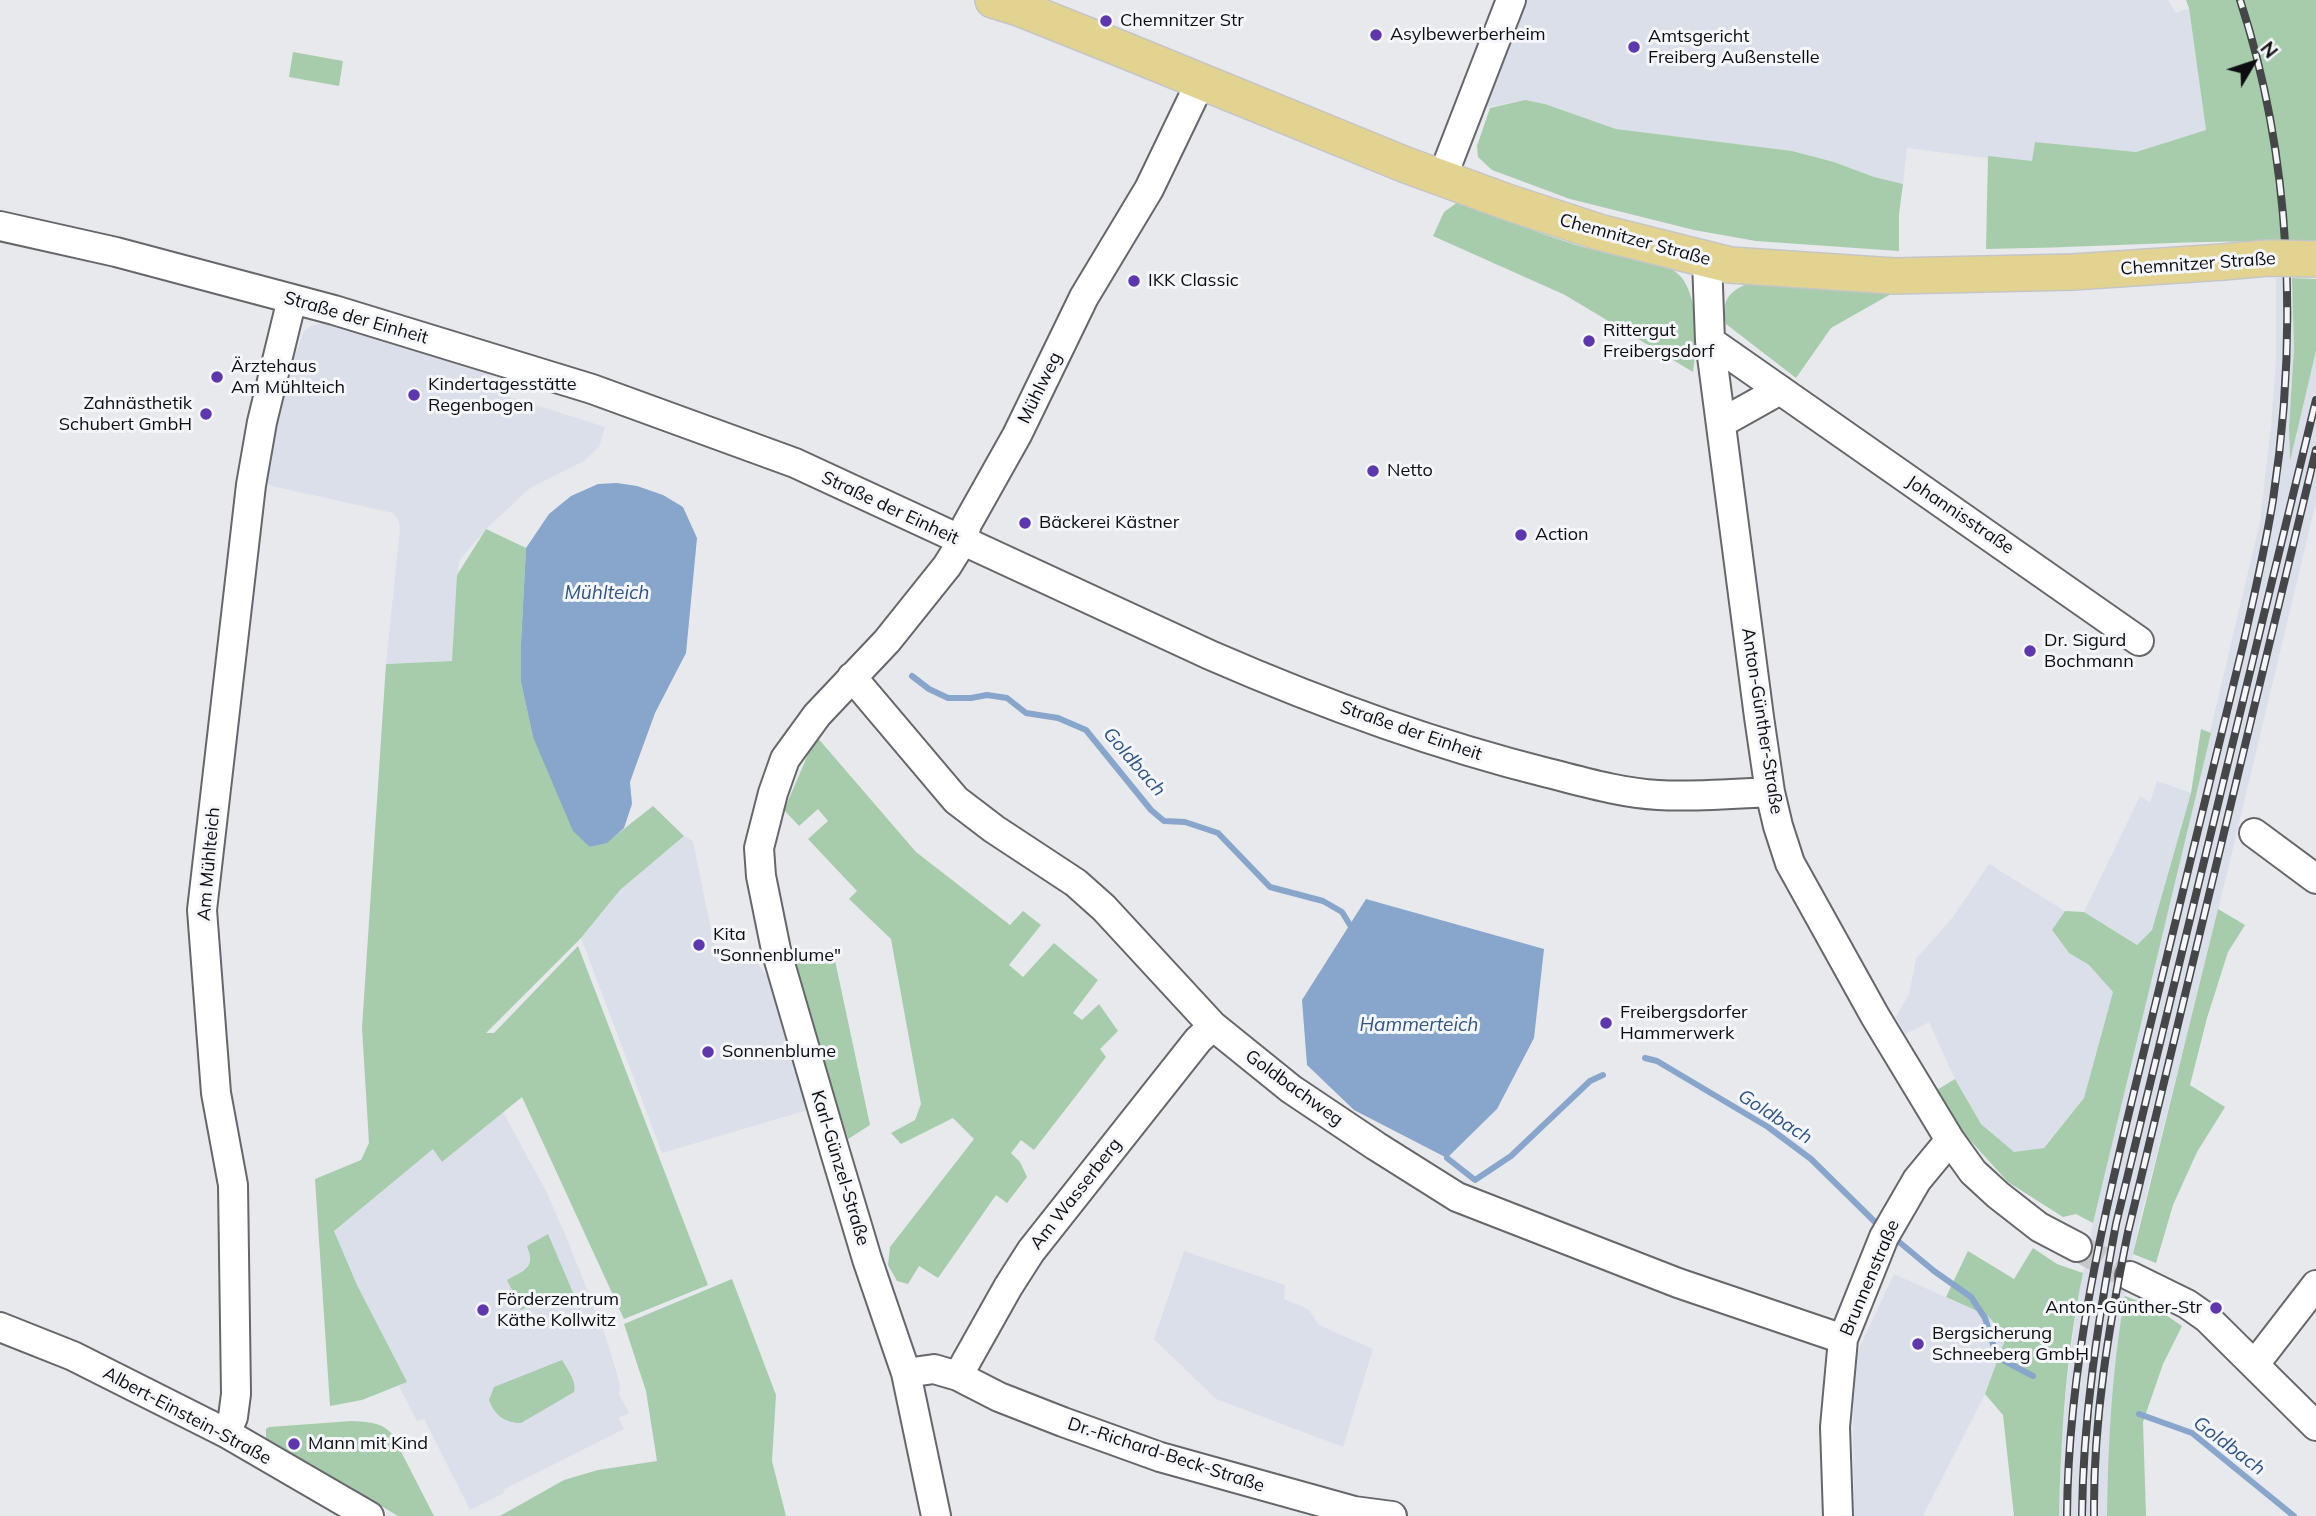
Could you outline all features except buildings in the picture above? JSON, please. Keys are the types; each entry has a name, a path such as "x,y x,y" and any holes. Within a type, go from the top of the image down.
{"main road":[{"name":"Chemnitzer Straße","path":"993,0 1510,203 1602,233 1730,265 1895,276 2086,271 2268,258 2316,259"}],"street":[{"path":"1443,178 1511,0"},
{"name":"Mühlweg","path":"852,677 887,641 947,566 962,542 967,524 1017,435 1084,297 1149,189 1202,81"},
{"name":"Straße der Einheit","path":"0,226 104,249 292,299 593,389 795,463 1267,680 1415,734 1497,760 1604,787 1656,795 1770,792"},
{"name":"Anton-Günther-Straße","path":"1707,260 1710,341 1770,792 1790,863 1849,972 1950,1140 1973,1172 1997,1195 2039,1227 2077,1247"},
{"name":"Am Mühlteich","path":"226,1433 233,1417 236,1394 233,1185 216,1093 202,910 251,485 262,422 292,299"},
{"name":"Johannisstraße","path":"1710,341 2139,641"},
{"path":"1721,423 1780,390"},
{"name":"Goldbachweg","path":"852,677 956,800 994,829 1076,883 1104,908 1213,1026 1292,1089 1457,1197 1678,1283 1843,1339"},
{"name":"Karl-Günzel-Straße","path":"852,677 817,715 785,759 765,820 760,848 761,876 776,950 835,1152 906,1373 936,1516"},
{"path":"2254,833 2316,879"},
{"name":"Am Wasserberg","path":"958,1376 1031,1251 1198,1041 1213,1026"},
{"name":"Brunnenstraße","path":"1838,1516 1835,1427 1843,1339 1884,1237 1917,1180 1950,1140"},
{"path":"2130,1276 2188,1304 2207,1318 2316,1426"},
{"path":"2255,1364 2316,1285"},
{"name":"Albert-Einstein-Straße","path":"0,1327 73,1356 226,1433 369,1516"},
{"name":"Dr.-Richard-Beck-Straße","path":"906,1373 934,1368 1063,1422 1160,1457 1353,1514 1392,1516"}],"shaded area":[{"path":"1525,0 2168,0 2176,13 2189,8 2206,130 2136,152 2035,142 2032,164 1907,148 1903,184 1792,151 1616,129 1545,104 1525,100 1483,108"},
{"path":"2276,278 2292,278 2294,348 2290,457 2316,351 2316,502 2210,944 2138,1228 2123,1307 2108,1474 2107,1516 2059,1516 2061,1444 2078,1297 2093,1223 2260,522 2276,359"},
{"path":"323,323 490,370 485,389 605,427 599,447 584,461 530,488 486,529 459,561 452,661 386,664 400,529 398,519 393,513 272,486 266,482 263,472 292,350 297,351 304,331"},
{"path":"2157,781 2191,793 2152,930 2137,945 2084,912 2140,796 2150,802"},
{"name":"Sonnenblume","path":"684,836 693,841 717,959 750,953 771,982 811,1109 662,1153 581,938 620,890"},
{"path":"1989,864 2065,911 2052,931 2069,953 2089,965 2113,992 2084,1098 2044,1148 2014,1153 1981,1124 1955,1079 1929,1022 1905,1034 1896,1017 1909,994 1916,959 1953,917"},
{"name":"Förderzentrum Käthe Kollwitz","path":"503,1112 546,1191 565,1234 605,1335 620,1384 619,1394 629,1413 618,1418 624,1429 503,1490 504,1493 470,1510 424,1419 417,1421 399,1386 406,1382 357,1285 334,1231 433,1149 442,1162"},
{"path":"1184,1251 1285,1285 1284,1299 1308,1309 1319,1325 1373,1349 1343,1447 1216,1399 1154,1339"},
{"path":"1894,1274 1988,1316 2006,1337 1985,1394 1923,1516 1854,1516 1853,1420 1857,1353"}],"green space":[{"path":"2186,0 2316,0 2316,243 2234,242 1986,249 1988,156 2032,161 2035,142 2136,152 2206,130"},
{"path":"293,52 343,61 339,86 289,77"},
{"path":"1525,100 1545,104 1616,129 1792,151 1903,184 1899,214 1899,251 1756,241 1694,230 1570,199 1492,170 1478,157 1477,146 1490,108"},
{"path":"1458,202 1559,240 1654,263 1677,273 1688,288 1694,311 1696,336 1693,372 1565,295 1433,236 1444,212"},
{"path":"2292,278 2316,279 2316,351 2290,461 2289,428 2294,348"},
{"path":"1750,283 1841,291 1898,290 1831,328 1796,378 1726,324 1725,309 1728,298 1731,293"},
{"path":"486,529 526,548 521,682 533,737 590,847 606,843 653,806 684,836 620,890 581,938 486,1033 494,1033 578,946 708,1285 624,1319 522,1097 442,1162 433,1149 334,1231 357,1285 407,1382 362,1400 330,1406 315,1179 361,1160 369,1143 362,1028 386,664 452,661 457,575"},
{"path":"2201,729 2211,733 2093,1223 2076,1214 2063,1217 2008,1182 1959,1128 1937,1090 1955,1079 1981,1124 2014,1152 2044,1148 2084,1098 2113,992 2089,965 2069,953 2052,930 2065,911 2084,912 2137,945 2152,930 2191,793"},
{"path":"816,736 916,852 1010,925 1023,911 1041,925 1009,965 1023,977 1054,943 1098,980 1073,1013 1082,1020 1099,1004 1118,1031 1100,1049 1106,1057 1034,1150 1021,1140 1011,1153 1020,1162 1027,1177 1007,1203 996,1195 938,1278 919,1266 908,1284 897,1281 888,1265 890,1247 974,1139 953,1118 901,1144 891,1133 915,1120 921,1104 891,939 849,899 857,891 808,839 828,821 818,809 799,826 784,810"},
{"path":"2218,909 2245,925 2228,952 2190,1085 2225,1107 2197,1152 2173,1205 2156,1263 2133,1254"},
{"path":"833,951 870,1125 848,1139 814,1032 794,955"},
{"path":"548,1234 577,1302 567,1307 543,1300 521,1310 507,1280 527,1268 530,1259 527,1246"},
{"path":"2033,1248 2057,1264 2083,1273 2065,1394 2059,1516 2014,1516 2003,1415 1985,1394 2006,1337 1988,1316 1946,1297 1968,1251 2014,1279"},
{"path":"732,1279 776,1395 772,1461 786,1516 500,1516 564,1480 598,1470 657,1461 646,1391 624,1324"},
{"path":"2125,1296 2154,1307 2182,1326 2163,1364 2143,1422 2146,1516 2107,1516 2112,1405"},
{"path":"562,1360 573,1379 574,1392 521,1423 505,1420 494,1410 489,1400 494,1387"},
{"path":"352,1421 379,1425 392,1434 434,1516 398,1516 266,1438 266,1429 269,1427"}],"water":[{"name":"Mühlteich","path":"598,484 637,486 663,495 683,507 697,538 686,653 655,713 630,782 632,804 624,828 607,843 590,847 573,831 533,737 521,682 526,548 549,514 571,496"},
{"name":"Hammerteich","path":"1366,899 1544,949 1534,1038 1497,1109 1447,1158 1354,1110 1307,1065 1302,1000"}],"waterway":[{"name":"Goldbach","path":"912,676 929,689 948,698 987,695 1007,698 1026,713 1058,718 1086,730 1151,810 1164,821 1185,822 1218,833 1270,887 1323,901 1342,912 1350,925"},
{"name":"Goldbach","path":"1645,1058 1657,1061 1768,1127 1811,1159 1874,1221"},
{"name":"Goldbach","path":"1447,1158 1475,1180 1511,1156 1590,1081 1603,1075"},
{"name":"Goldbach","path":"1898,1241 1971,1297 1985,1318 1997,1357 2033,1376"},
{"name":"Goldbach","path":"2139,1414 2192,1433 2294,1516"}],"tunnel":[{"path":"2077,1247 2130,1276"}],"railway":[{"path":"2067,1516 2074,1402 2101,1234 2251,609 2270,518 2281,438 2287,311 2280,184 2271,122 2240,0"},
{"path":"2082,1516 2085,1442 2093,1369 2116,1224 2316,400"},
{"path":"2094,1516 2099,1408 2128,1232 2316,450"}],"place":[{"name":"Chemnitzer Str","path":"1106,21"},
{"name":"Asylbewerberheim","path":"1376,35"},
{"name":"Amtsgericht Freiberg Außenstelle","path":"1634,47"},
{"name":"IKK Classic","path":"1134,281"},
{"name":"Rittergut Freibergsdorf","path":"1589,341"},
{"name":"Ärztehaus Am Mühlteich","path":"217,377"},
{"name":"Kindertagesstätte Regenbogen","path":"414,395"},
{"name":"Zahnästhetik Schubert GmbH","path":"206,414"},
{"name":"Netto","path":"1373,471"},
{"name":"Bäckerei Kästner","path":"1025,523"},
{"name":"Action","path":"1521,535"},
{"name":"Dr. Sigurd Bochmann","path":"2030,651"},
{"name":"Kita \"Sonnenblume\"","path":"699,945"},
{"name":"Freibergsdorfer Hammerwerk","path":"1606,1023"},
{"name":"Sonnenblume","path":"708,1052"},
{"name":"Anton-Günther-Str","path":"2216,1308"},
{"name":"Förderzentrum Käthe Kollwitz","path":"483,1310"},
{"name":"Bergsicherung Schneeberg GmbH","path":"1918,1344"},
{"name":"Mann mit Kind","path":"294,1444"}]}
